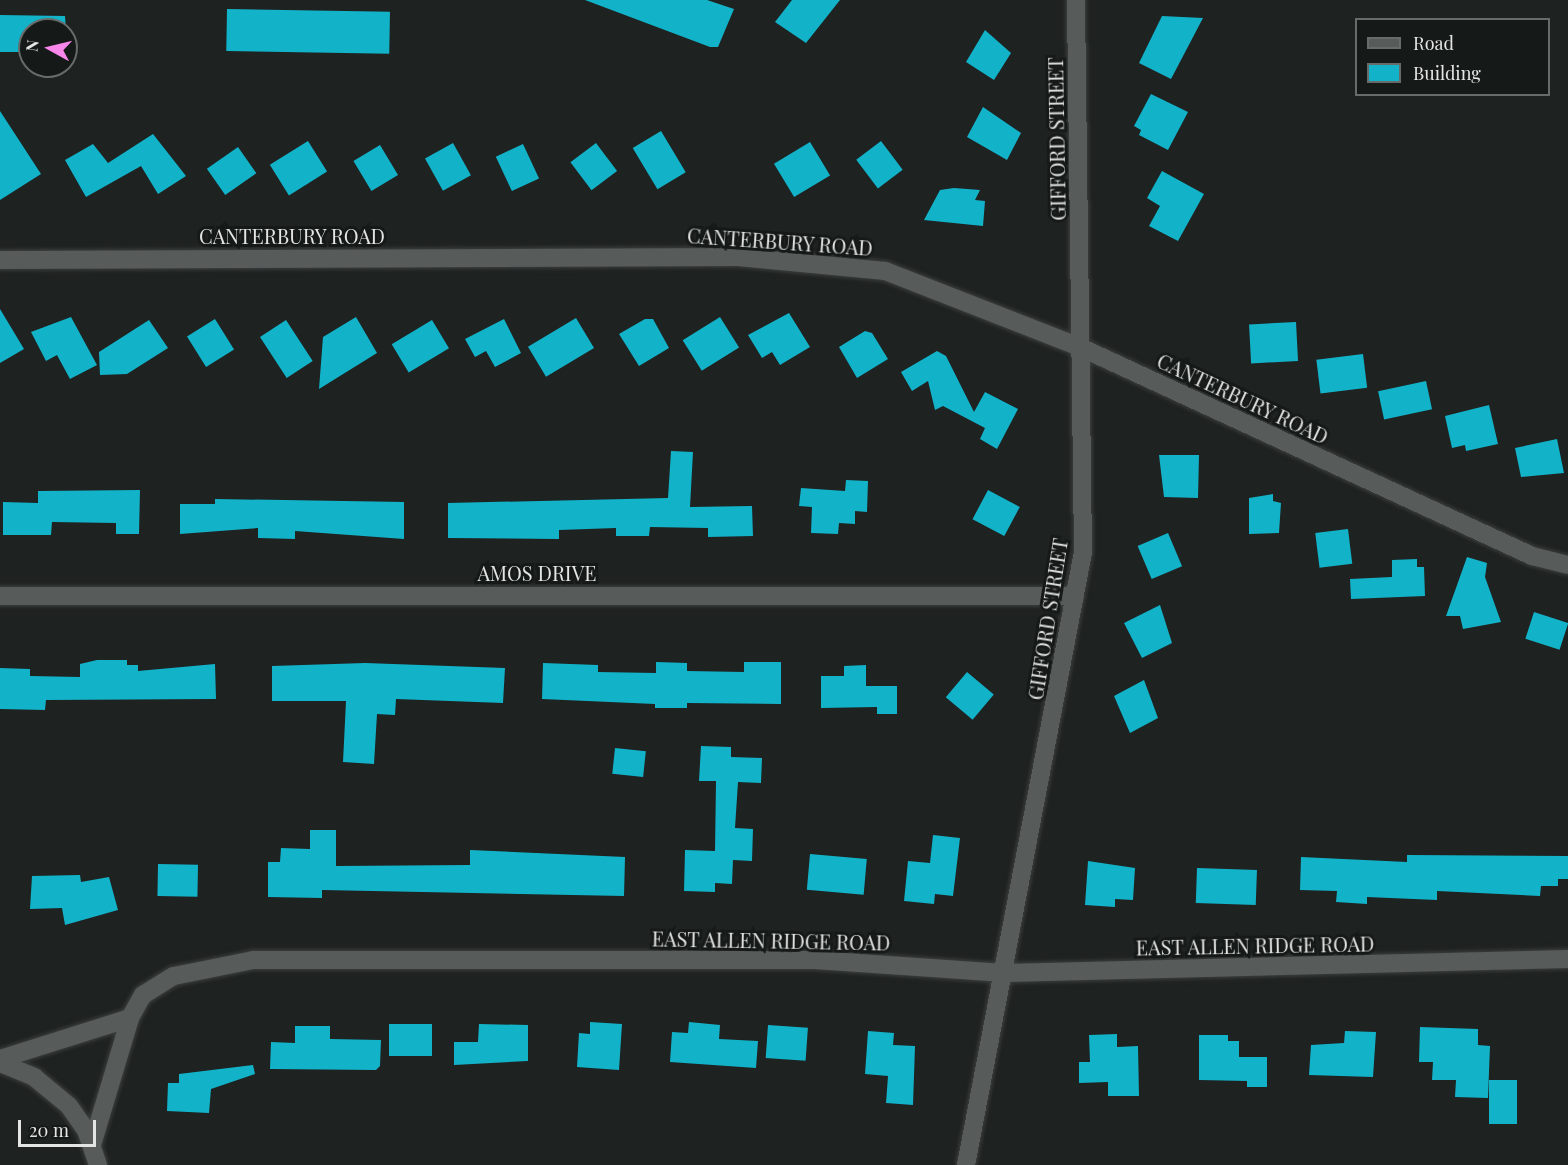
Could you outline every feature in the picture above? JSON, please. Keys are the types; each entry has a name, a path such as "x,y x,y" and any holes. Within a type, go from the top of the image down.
{"street":[{"name":"GIFFORD STREET","path":"966,1165 1005,973 1083,552 1076,0"},
{"name":"CANTERBURY ROAD","path":"0,260 738,257 821,262 885,271 924,283 1082,348 1532,556 1568,565"},
{"name":"AMOS DRIVE","path":"0,596 1075,596"},
{"name":"EAST ALLEN RIDGE ROAD","path":"92,1145 130,1018 143,995 163,981 192,969 252,960 815,960 1005,973 1568,958"},
{"path":"0,1059 130,1018"},
{"path":"0,1063 34,1077 59,1095 92,1145 98,1165"}],"building":[{"path":"585,0 707,0 734,9 718,47 710,47"},
{"path":"792,0 840,0 806,43 775,22"},
{"path":"227,9 390,12 389,54 226,51"},
{"path":"0,15 65,16 65,18 18,18 18,52 0,52"},
{"path":"1162,16 1203,18 1171,79 1139,63"},
{"path":"985,30 1011,53 994,80 966,62"},
{"path":"1151,94 1188,112 1168,150 1139,135 1141,130 1134,126"},
{"path":"983,107 1021,133 1007,160 967,137"},
{"path":"0,111 41,174 0,200"},
{"path":"661,131 686,172 657,189 633,148"},
{"path":"153,134 186,176 158,194 141,166 86,197 65,160 93,144 108,163"},
{"path":"308,141 327,172 289,195 270,165"},
{"path":"881,141 903,170 878,188 856,160"},
{"path":"810,142 830,175 794,197 774,164"},
{"path":"453,143 471,175 443,191 425,159"},
{"path":"596,143 617,171 592,190 570,162"},
{"path":"523,144 539,178 512,191 496,157"},
{"path":"380,145 398,175 371,191 353,161"},
{"path":"238,147 256,173 225,195 207,169"},
{"path":"1162,171 1204,194 1178,241 1149,226 1160,206 1147,198"},
{"path":"954,188 980,190 975,200 985,201 983,226 924,220 940,190"},
{"path":"0,309 24,349 0,363"},
{"path":"789,313 810,347 780,365 772,352 762,358 748,335"},
{"path":"71,317 97,365 70,379 57,355 46,361 31,332"},
{"path":"356,317 377,353 319,389 323,337"},
{"path":"720,317 739,348 702,371 683,340"},
{"path":"576,318 594,348 546,377 528,347"},
{"path":"215,319 234,350 206,367 187,336"},
{"path":"504,319 521,353 495,367 486,351 475,357 465,339"},
{"path":"645,319 653,319 669,348 639,366 619,334"},
{"path":"149,320 168,348 127,374 100,375 99,352"},
{"path":"286,320 313,361 287,378 260,337"},
{"path":"432,320 449,348 409,372 392,344"},
{"path":"1296,322 1298,361 1251,363 1249,324"},
{"path":"865,331 872,333 888,359 857,378 839,347"},
{"path":"937,351 946,356 974,412 985,392 1018,409 997,449 980,439 985,428 943,406 935,410 928,381 912,391 901,372"},
{"path":"1363,354 1367,388 1320,393 1316,360"},
{"path":"1426,381 1432,409 1384,420 1378,391"},
{"path":"1489,405 1498,444 1466,451 1465,445 1452,448 1445,416"},
{"path":"1557,439 1564,473 1521,477 1515,448"},
{"path":"671,451 693,452 690,507 752,506 753,536 708,537 708,528 650,527 649,536 616,536 616,528 559,530 559,539 448,538 448,503 668,498"},
{"path":"1159,455 1199,455 1198,498 1164,497"},
{"path":"846,480 868,481 867,512 855,511 855,524 839,523 838,534 811,533 812,507 799,506 801,488 845,491"},
{"path":"140,490 139,534 116,534 116,523 52,522 51,535 3,535 3,502 38,503 38,491"},
{"path":"988,490 1020,507 1004,536 973,519"},
{"path":"1273,494 1273,501 1281,503 1279,533 1249,534 1249,498"},
{"path":"215,499 404,502 404,539 295,531 295,539 258,538 258,528 180,534 180,504 215,504"},
{"path":"1348,529 1352,564 1320,568 1315,533"},
{"path":"1168,533 1182,566 1152,579 1138,546"},
{"path":"1467,557 1487,563 1485,577 1501,622 1463,629 1460,616 1446,616"},
{"path":"1417,559 1417,567 1424,567 1425,596 1351,599 1350,579 1392,577 1392,560"},
{"path":"1160,605 1172,643 1142,658 1124,623"},
{"path":"1534,612 1568,623 1560,650 1525,639"},
{"path":"97,660 127,660 127,665 138,665 138,671 215,664 216,699 46,700 45,710 0,709 0,668 30,669 30,676 80,677 80,664"},
{"path":"656,662 687,663 687,671 744,672 744,662 781,662 781,704 687,703 687,708 655,708 655,704 542,699 543,663 598,665 598,672 656,673"},
{"path":"365,663 505,668 503,703 396,699 395,715 377,714 374,764 343,762 346,701 272,701 272,666"},
{"path":"866,665 866,686 897,686 897,714 877,714 877,707 821,708 821,676 844,676 844,666"},
{"path":"967,672 994,694 973,720 946,697"},
{"path":"1144,680 1158,718 1130,733 1114,696"},
{"path":"701,746 731,747 731,757 762,758 761,783 738,782 735,828 753,829 752,861 733,860 732,884 715,883 715,892 684,891 685,850 715,851 716,781 699,781"},
{"path":"615,748 646,751 643,777 612,774"},
{"path":"310,830 336,830 336,866 470,865 470,850 625,857 624,896 322,890 322,898 268,897 268,862 280,862 281,848 310,849"},
{"path":"933,835 960,838 953,896 935,894 934,904 904,901 908,861 930,863"},
{"path":"810,854 867,859 864,895 807,890"},
{"path":"1407,855 1568,856 1568,879 1558,879 1558,886 1541,886 1540,896 1437,891 1437,900 1367,897 1367,904 1336,902 1337,891 1300,890 1301,857 1407,862"},
{"path":"1088,861 1135,868 1133,900 1115,899 1115,907 1085,905"},
{"path":"158,864 198,865 197,897 157,896"},
{"path":"1197,868 1257,870 1256,905 1196,903"},
{"path":"80,875 81,882 109,877 118,910 65,925 62,908 30,909 32,876"},
{"path":"590,1022 622,1024 619,1070 577,1067 579,1033 590,1034"},
{"path":"689,1022 720,1025 719,1039 758,1041 756,1068 670,1062 672,1032 688,1033"},
{"path":"389,1024 432,1024 432,1056 389,1056"},
{"path":"479,1024 528,1025 528,1061 454,1065 454,1042 478,1042"},
{"path":"768,1025 808,1028 806,1061 766,1058"},
{"path":"295,1026 330,1026 330,1039 381,1040 380,1066 376,1070 270,1069 271,1042 295,1043"},
{"path":"1420,1027 1478,1029 1478,1045 1490,1046 1488,1098 1455,1097 1456,1080 1432,1080 1433,1062 1419,1062"},
{"path":"868,1031 894,1033 893,1045 915,1046 913,1105 886,1103 888,1076 865,1074"},
{"path":"1345,1031 1376,1032 1373,1077 1309,1075 1311,1045 1344,1043"},
{"path":"1117,1034 1117,1047 1138,1046 1139,1096 1108,1096 1108,1082 1079,1083 1079,1062 1090,1062 1089,1035"},
{"path":"1199,1035 1228,1035 1228,1041 1239,1041 1239,1057 1267,1057 1267,1087 1247,1087 1247,1081 1199,1080"},
{"path":"253,1065 255,1074 211,1089 209,1113 167,1111 168,1083 179,1083 179,1074"},
{"path":"1489,1080 1517,1080 1517,1124 1489,1124"}]}
